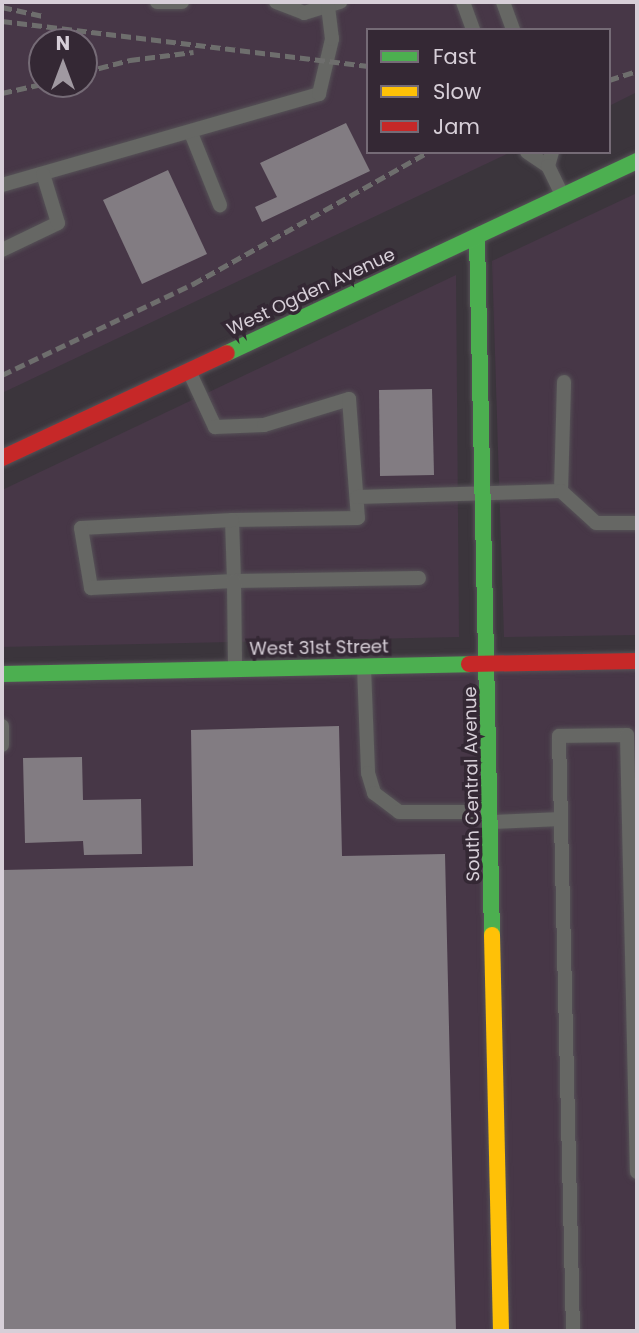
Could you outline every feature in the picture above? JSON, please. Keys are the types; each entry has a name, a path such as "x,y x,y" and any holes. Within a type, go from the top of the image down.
{"main road":[{"name":"West Ogden Avenue","path":"2,458 637,161"},
{"name":"South Central Avenue","path":"477,237 501,1331"},
{"name":"West 31st Street","path":"2,674 637,661"}],"lane":[{"path":"157,2 182,2"},
{"path":"2,186 191,133 319,93 332,39 334,4 304,13 276,2"},
{"path":"463,2 472,28"},
{"path":"503,2 512,28"},
{"path":"191,133 219,205"},
{"path":"550,159 562,196"},
{"path":"2,250 58,223 43,174"},
{"path":"188,370 215,427 264,425 349,399 358,518 232,520 81,528 91,588 419,578"},
{"path":"561,491 564,382"},
{"path":"357,497 561,491 596,523 637,523"},
{"path":"232,520 235,669"},
{"path":"364,666 368,774 374,793 399,812 561,819"},
{"path":"2,726 2,745"},
{"path":"573,1331 559,736 627,735 637,1172"}],"shaded area":[{"path":"2,2 637,2 637,92 611,105 611,28 366,28 366,154 507,154 2,393"},
{"path":"637,193 637,635 504,637 492,261"},
{"path":"456,275 459,637 2,647 2,490"},
{"path":"637,665 637,1331 2,1331 2,679"}],"building":[{"path":"346,123 370,171 262,222 255,207 277,197 260,163"},
{"path":"168,170 207,254 142,284 103,200"},
{"path":"432,389 434,475 380,476 379,390"},
{"path":"339,726 342,856 445,854 456,1331 2,1331 2,870 193,866 191,730"},
{"path":"82,757 83,800 141,799 142,854 84,855 83,841 25,843 23,758"}],"railway":[{"path":"2,7 43,16"},
{"path":"2,21 366,66"},
{"path":"98,68 130,60 194,52"},
{"path":"611,79 637,71"},
{"path":"2,93 28,87"},
{"path":"2,375 193,284 424,154"}],"traffic: fast":[{"path":"227,353 637,161"},
{"path":"477,237 492,935"},
{"path":"2,674 469,664"}],"traffic: slow":[{"path":"492,935 501,1331"}],"traffic: jam":[{"path":"2,458 227,353"},
{"path":"469,664 637,661"}]}
